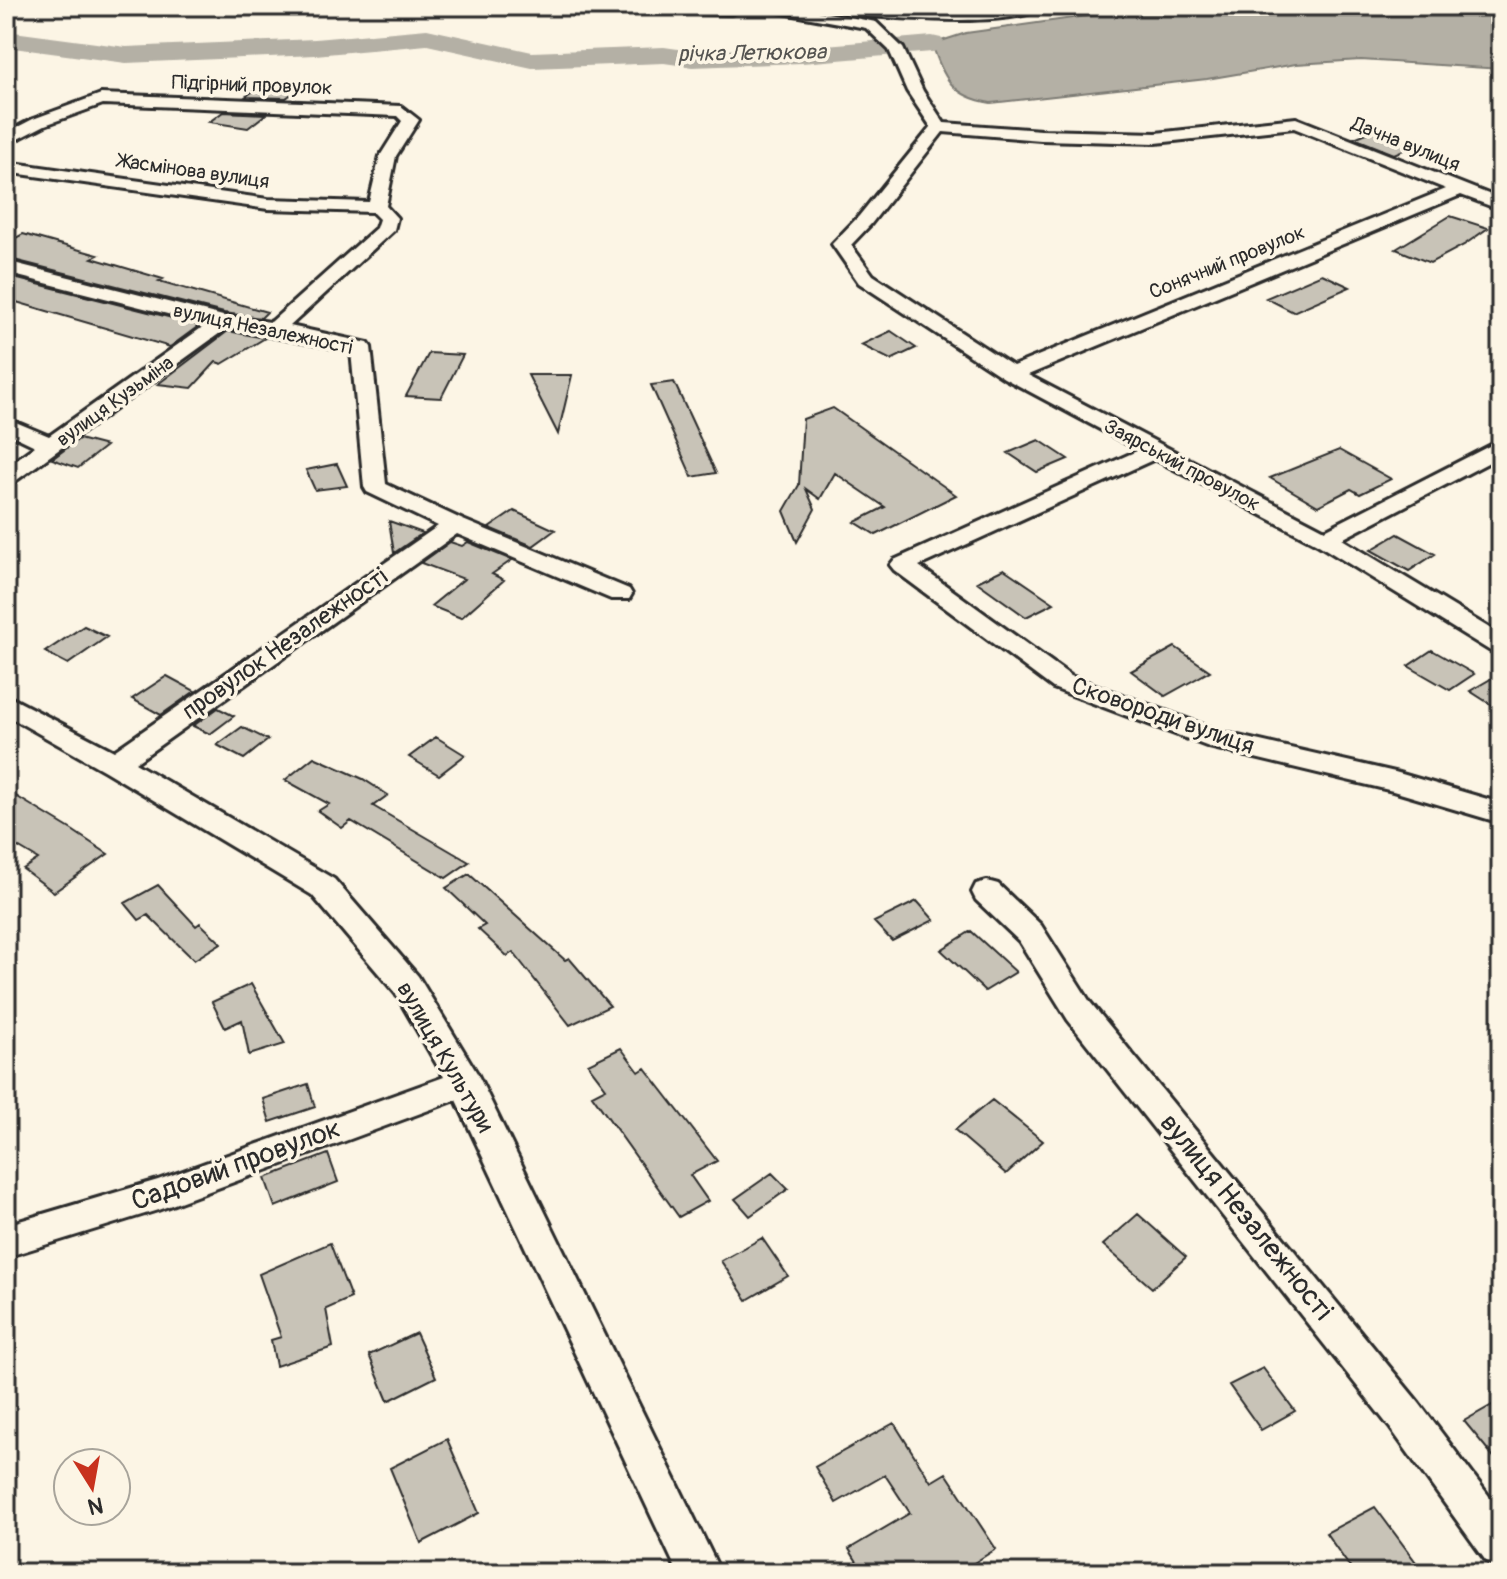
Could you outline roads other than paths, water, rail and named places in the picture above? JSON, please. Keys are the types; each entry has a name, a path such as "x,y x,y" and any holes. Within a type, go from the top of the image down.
{"street":[{"path":"601,6 731,10 749,6"},
{"path":"767,6 871,25 896,48 915,91 939,127"},
{"path":"804,6 856,12 994,14 1025,11 1038,6"},
{"name":"Підгірний провулок","path":"6,140 39,122 101,99 401,111 411,120 388,156 377,207"},
{"name":"Дачна вулиця","path":"939,127 1041,135 1156,138 1296,123 1501,205"},
{"name":"Заярський провулок","path":"939,127 865,220 841,244 866,279 1011,374 1325,539 1501,646"},
{"name":"Жасмінова вулиця","path":"6,167 268,204 377,207"},
{"name":"Сонячний провулок","path":"1011,374 1459,190"},
{"path":"275,329 385,230 388,218 377,207"},
{"name":"вулиця Незалежності","path":"6,267 223,322 361,347 375,487 455,525 620,594"},
{"name":"вулиця Кузьміна","path":"6,477 223,322"},
{"path":"6,424 53,446"},
{"path":"1325,539 1501,447"},
{"name":"Сковороди вулиця","path":"1154,451 902,565 1062,682 1219,741 1395,782 1501,813"},
{"name":"провулок Незалежності","path":"115,764 455,525"},
{"name":"вулиця Культури","path":"6,704 115,764 323,887 407,985 465,1083 700,1573"},
{"name":"вулиця Незалежності","path":"987,892 1030,933 1079,1011 1405,1416 1501,1546"},
{"name":"Садовий провулок","path":"6,1241 158,1195 465,1083"}],"waterway":[{"name":"річка Летюкова","path":"6,39 126,55 315,47 427,37 532,60 664,55 692,59 802,55 932,44"}]}
